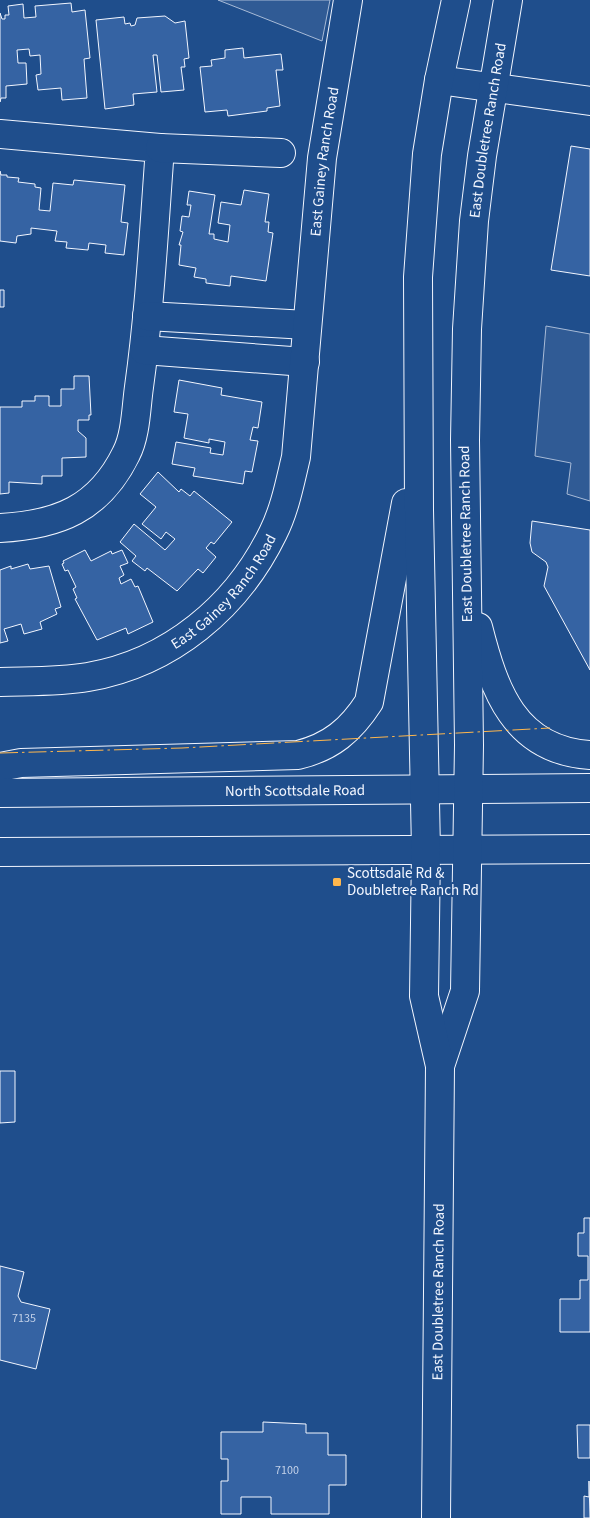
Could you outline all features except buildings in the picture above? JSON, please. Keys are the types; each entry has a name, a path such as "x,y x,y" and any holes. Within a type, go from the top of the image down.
{"main road":[{"name":"East Gainey Ranch Road","path":"0,682 88,677 148,660 191,634 223,604 252,570 274,532 288,496 296,457 322,158 348,0"},
{"name":"East Doubletree Ranch Road","path":"436,1518 440,1066 424,996 426,850 418,394 419,234 427,154 439,80 456,0"},
{"name":"East Doubletree Ranch Road","path":"440,1066 465,991 468,790 465,440 468,329 474,221 492,88 508,0"},
{"path":"439,80 590,101"},
{"path":"0,134 160,148 281,153"},
{"path":"0,528 31,526 61,519 91,500 111,478 127,452 144,350 160,148"},
{"path":"147,316 307,324"},
{"path":"144,350 305,362"},
{"path":"0,767 21,763 298,755 314,752 343,735 360,716 369,702 373,689 404,518 418,394"},
{"path":"467,570 488,666 499,694 511,713 532,735 551,747 590,755"},
{"name":"North Scottsdale Road","path":"0,793 590,788"},
{"path":"0,852 590,850"}],"shaded area":[{"path":"218,0 330,0 322,41"},
{"path":"546,326 590,334 590,501 567,494 571,463 535,456"}],"power":[{"path":"0,753 182,748 550,728"}],"place":[{"name":"Scottsdale Rd & Doubletree Ranch Rd","path":"337,882"}]}
